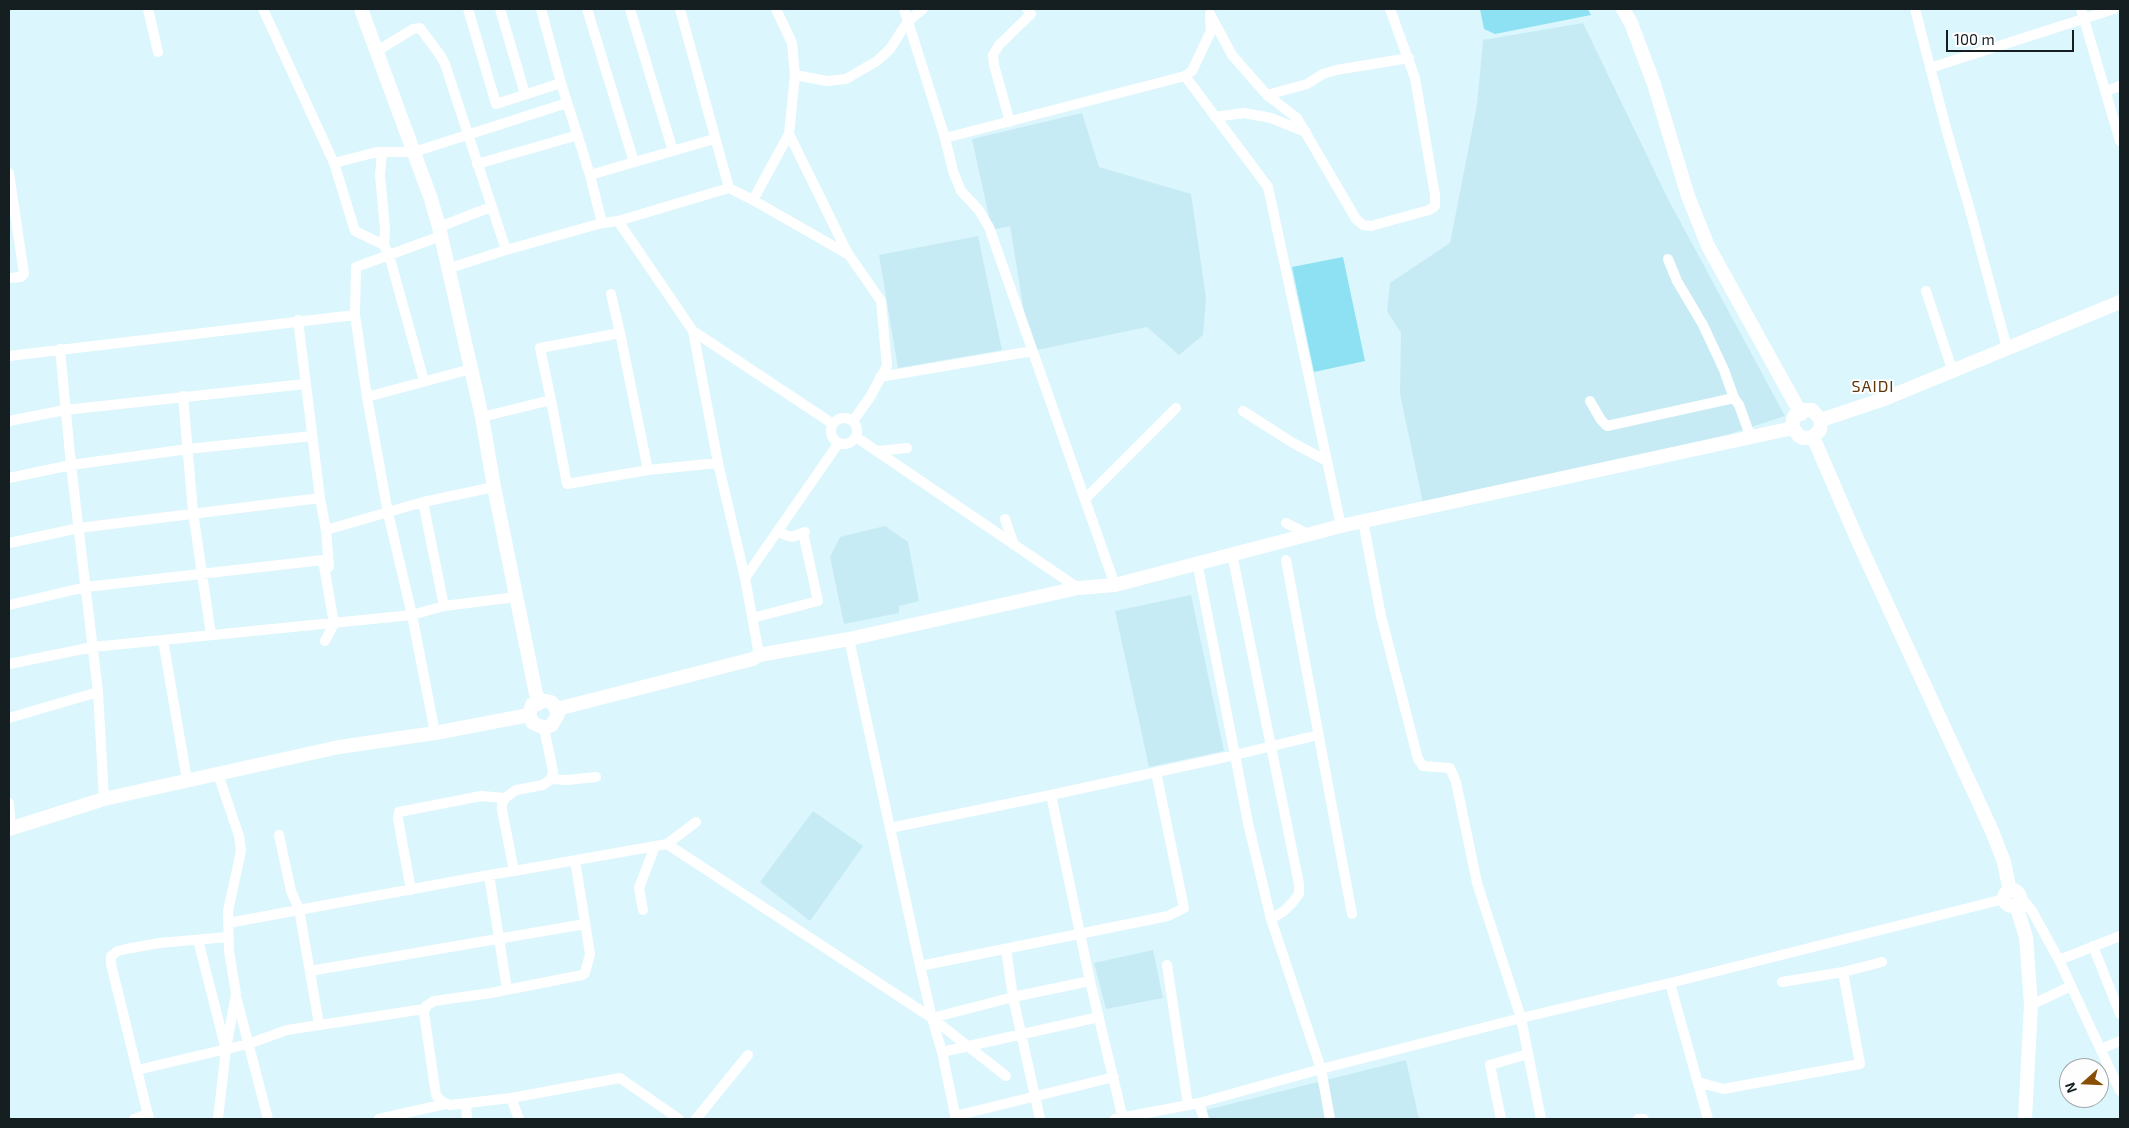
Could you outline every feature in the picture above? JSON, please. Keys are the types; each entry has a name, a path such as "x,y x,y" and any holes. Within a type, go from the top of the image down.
{"main road":[{"path":"361,9 414,152 450,268 482,416 494,487 538,704"},
{"path":"1623,9 1631,23 1654,84 1688,196 1708,246 1801,414"},
{"path":"1821,420 1884,399 1953,372 2120,302"},
{"path":"1803,410 1812,410 1821,420 1820,430 1808,439 1799,436 1793,428 1793,419 1796,415 1801,414 1803,410"},
{"path":"557,709 753,659 760,655 848,639 1078,588 1115,584 1341,526 1793,428"},
{"path":"1813,437 1866,558 1992,831 2004,862 2026,937 2031,1005 2025,1119"},
{"path":"541,700 550,702 557,709 555,722 544,728 533,723 529,715 532,705 538,704 541,700"},
{"path":"10,828 104,799 187,780 339,747 436,733 529,715"}],"street":[{"path":"148,9 158,52"},
{"path":"263,9 334,163 355,231 386,250"},
{"path":"468,9 496,104 561,83"},
{"path":"500,9 525,94"},
{"path":"541,9 602,223"},
{"path":"587,9 634,162"},
{"path":"630,9 672,151"},
{"path":"680,9 714,139 729,188"},
{"path":"753,200 789,134 795,75 792,43 776,9"},
{"path":"904,9 945,138 953,171 961,191 978,209 989,227 1115,584"},
{"path":"795,75 827,81 846,79 877,61 890,49 908,21 923,9"},
{"path":"1010,122 993,55 999,45 1031,14 1027,9"},
{"path":"1209,11 1232,55 1268,95 1297,118 1356,219 1363,225 1371,226 1430,210 1435,206 1435,195 1415,78 1390,9"},
{"path":"1915,9 2007,348"},
{"path":"1930,68 2083,13 2114,9"},
{"path":"1189,78 1211,31 1209,11"},
{"path":"2083,13 2120,141"},
{"path":"376,51 413,29 420,28 445,64 506,250"},
{"path":"1268,95 1307,84 1323,74 1336,70 1409,58"},
{"path":"945,138 1189,78"},
{"path":"1189,78 1215,117 1268,187 1341,526"},
{"path":"2106,91 2120,86"},
{"path":"334,163 377,152 414,152 567,103"},
{"path":"1215,117 1244,113 1271,118 1306,132"},
{"path":"789,134 849,256 882,300 887,366 853,421"},
{"path":"477,164 578,136"},
{"path":"590,176 714,139"},
{"path":"382,153 380,175 386,250 424,381"},
{"path":"9,173 24,274 21,277 9,278"},
{"path":"450,268 506,250 602,223 618,221 729,188 849,256"},
{"path":"436,733 412,615 388,513 367,397 355,315 356,266 386,250 440,231 491,208"},
{"path":"618,221 694,331 833,424"},
{"path":"1668,259 1677,281 1703,325 1724,370 1751,438"},
{"path":"1926,291 1953,372"},
{"path":"612,294 648,470"},
{"path":"9,356 298,320 355,315"},
{"path":"298,320 320,498 326,530 334,624 325,641"},
{"path":"694,331 718,463 745,578 760,655"},
{"path":"620,333 540,348 568,484 648,470 718,463"},
{"path":"60,349 71,465 98,692 104,799"},
{"path":"880,378 1033,351"},
{"path":"367,397 471,369"},
{"path":"9,420 65,410 305,384"},
{"path":"183,396 193,512 211,635"},
{"path":"1590,401 1601,420 1607,426 1734,398"},
{"path":"482,416 551,400"},
{"path":"1085,499 1176,408"},
{"path":"1243,411 1293,443 1327,461"},
{"path":"840,418 849,418 853,421 857,428 856,437 847,444 838,444 832,438 833,424 840,418"},
{"path":"9,478 71,465 188,449 312,436"},
{"path":"856,437 1078,588"},
{"path":"745,578 838,444"},
{"path":"877,451 907,448"},
{"path":"326,530 424,502 494,487"},
{"path":"9,543 79,528 193,512 320,498"},
{"path":"424,502 444,606"},
{"path":"1005,519 1014,545"},
{"path":"1363,521 1381,616 1418,759 1423,766 1450,768 1456,782 1477,883 1521,1018 1541,1119"},
{"path":"1286,523 1308,534"},
{"path":"752,618 818,602 804,533 792,537 777,532"},
{"path":"1232,554 1299,884 1299,894 1292,903 1284,911 1271,919"},
{"path":"9,605 86,587 323,560 334,624"},
{"path":"1286,560 1352,914"},
{"path":"1196,562 1236,755 1248,823 1271,919 1321,1069 1330,1119"},
{"path":"9,664 93,647 412,615 444,606 516,597"},
{"path":"848,639 920,966 942,1052 956,1118 1114,1077"},
{"path":"163,640 187,780"},
{"path":"9,718 98,692"},
{"path":"544,728 552,771 551,779"},
{"path":"890,828 1236,755 1318,734"},
{"path":"920,966 1168,916 1184,908 1156,772"},
{"path":"218,774 239,836 241,851 228,911 228,937 236,994 268,1119"},
{"path":"514,871 502,810 505,798 516,790 542,785 551,779 566,780 596,777"},
{"path":"1051,795 1090,981 1114,1077 1121,1119 1199,1103 1321,1069 1521,1018 2014,898 2032,911 2071,986 2120,1091"},
{"path":"411,890 398,819 399,812 481,796 505,798"},
{"path":"9,803 10,828"},
{"path":"228,923 667,844 696,822"},
{"path":"279,835 291,891 299,909 318,1024"},
{"path":"667,844 932,1018 1006,1076"},
{"path":"643,910 639,888 655,846"},
{"path":"137,1070 248,1044 287,1030 424,1009 434,1001 582,975 585,973 590,954 575,860"},
{"path":"489,875 507,989"},
{"path":"310,970 500,940 585,924"},
{"path":"2058,960 2120,936"},
{"path":"134,1119 149,1117 111,964 111,956 126,948 228,937"},
{"path":"198,940 226,1049"},
{"path":"2093,946 2120,1014"},
{"path":"1006,949 1013,997 1040,1119"},
{"path":"1782,982 1843,972 1882,962"},
{"path":"1167,965 1188,1105"},
{"path":"1698,1082 1723,1089 1860,1064 1843,972"},
{"path":"932,1018 1013,997 1090,981"},
{"path":"1670,983 1708,1119"},
{"path":"2031,1005 2071,986"},
{"path":"218,1119 226,1049 236,994"},
{"path":"424,1009 436,1095 446,1104"},
{"path":"942,1052 1099,1018"},
{"path":"2101,1049 2120,1041"},
{"path":"1501,1119 1490,1065 1528,1054"},
{"path":"696,1119 748,1055"},
{"path":"379,1119 446,1104 511,1098 620,1078 679,1119"},
{"path":"511,1098 519,1119"},
{"path":"466,1103 466,1119"},
{"path":"1199,1103 1204,1119"},
{"path":"1638,1119 1644,1119"}],"shaded area":[{"path":"1480,9 1588,9 1591,15 1495,34 1484,29"},
{"path":"1583,23 1668,199 1785,416 1727,435 1423,503 1400,394 1401,333 1387,311 1390,283 1450,243 1477,105 1483,40"},
{"path":"1082,113 1099,167 1191,194 1206,298 1203,335 1179,355 1147,327 1037,350 1027,330 1010,226 992,230 972,139"},
{"path":"978,236 1002,350 898,368 879,255"},
{"path":"1343,257 1365,361 1314,372 1292,267"},
{"path":"885,526 908,542 919,601 899,606 899,613 844,624 830,557 840,537"},
{"path":"1191,595 1224,751 1149,767 1115,611"},
{"path":"813,811 863,846 810,921 760,882"},
{"path":"1153,950 1163,998 1106,1009 1094,963"},
{"path":"1406,1060 1419,1119 1209,1119 1206,1110"}],"district":[{"name":"SAIDI","path":"1873,387"}]}
